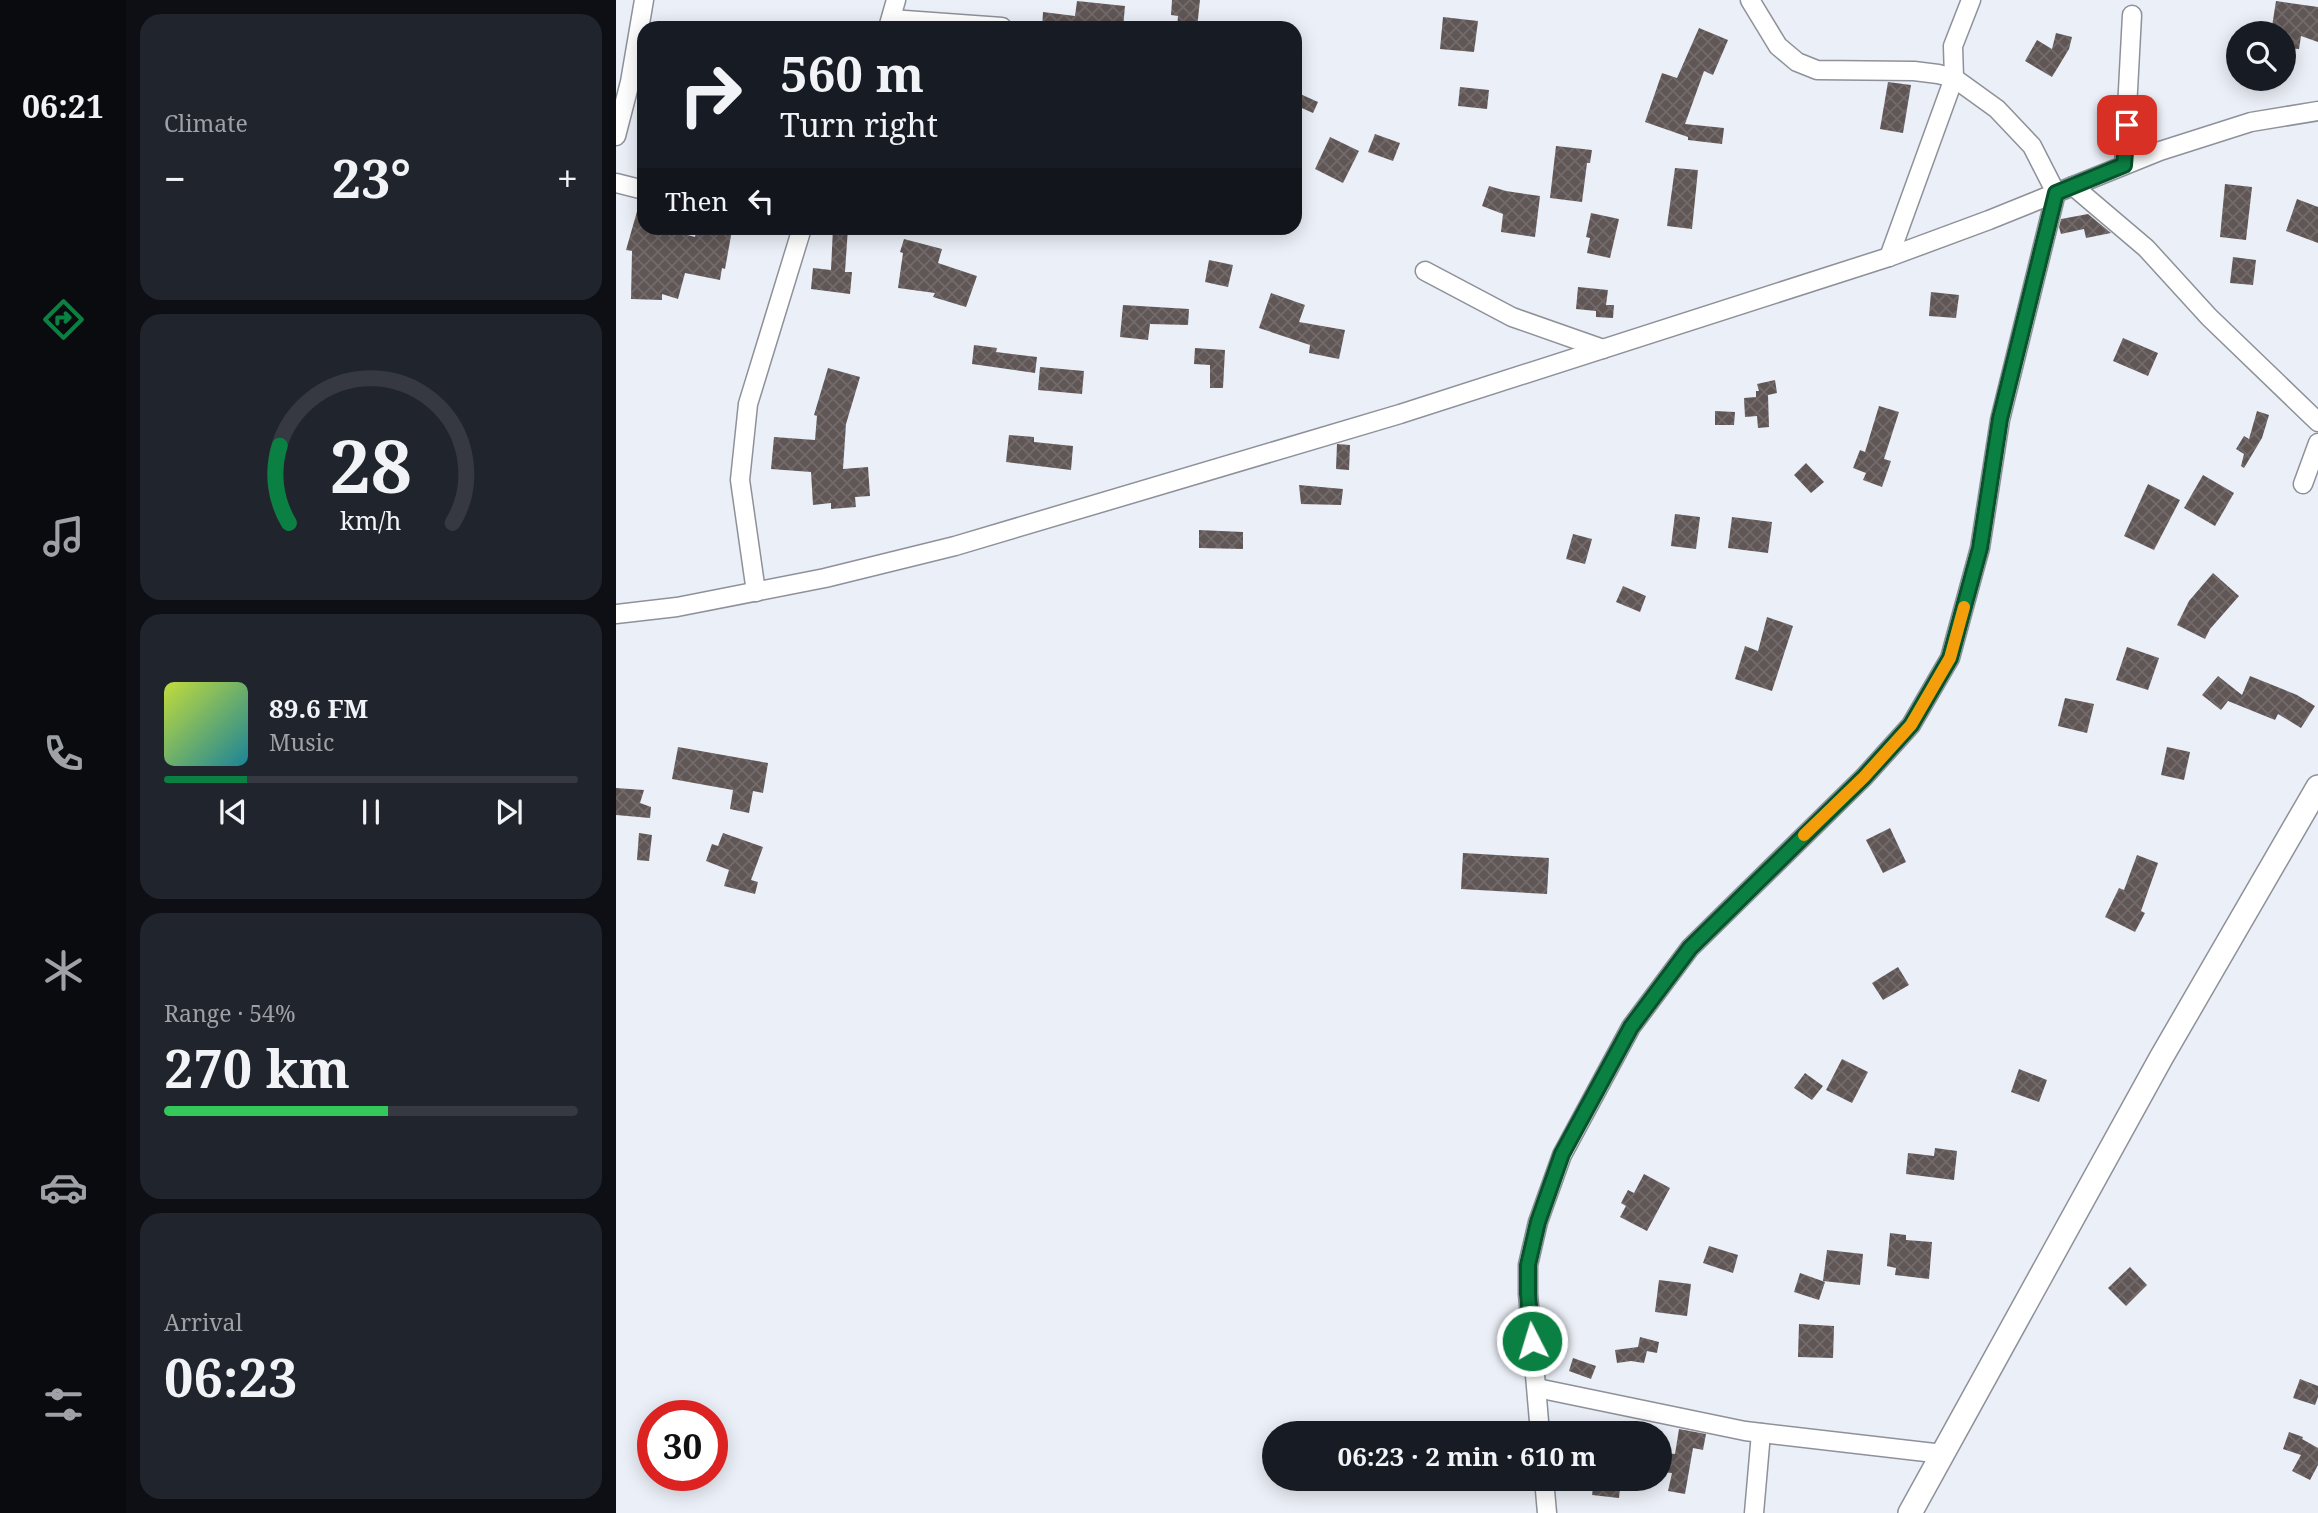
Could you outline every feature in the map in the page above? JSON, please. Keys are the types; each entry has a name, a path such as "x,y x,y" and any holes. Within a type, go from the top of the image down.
{"main road":[{"path":"1910,1513 2161,1058 2318,787"}],"street":[{"path":"640,21 644,0"},
{"path":"891,21 896,0"},
{"path":"1539,1421 1528,1265 1538,1222 1562,1154 1631,1027 1690,948 1864,777 1911,725 1950,658 1980,548 2000,419 2056,193 2032,146 1997,109 1954,78 1914,71 1817,70 1797,62 1779,46 1750,0"},
{"path":"1889,257 1954,78 1953,46 1971,0"},
{"path":"2124,165 2132,15"},
{"path":"616,136 637,41"},
{"path":"616,614 677,607 756,592 955,546 1400,414 1889,257 2160,151 2251,122 2318,111"},
{"path":"616,183 637,188"},
{"path":"2073,186 2146,248 2209,317 2318,422"},
{"path":"756,592 740,480 748,404 800,235"},
{"path":"1425,271 1512,317 1602,349"},
{"path":"2303,484 2318,443"},
{"path":"1536,1388 1761,1433 1943,1454"},
{"path":"1754,1513 1761,1433"},
{"path":"1545,1491 1547,1513"}],"building":[{"path":"1172,0 1200,0 1198,21 1178,21 1178,16 1171,15"},
{"path":"1077,1 1125,6 1124,21 1042,21 1043,12 1075,16"},
{"path":"2276,1 2318,7 2318,42 2301,36 2299,49 2296,49 2296,21 2273,21"},
{"path":"1443,17 1478,21 1474,52 1440,49"},
{"path":"1699,28 1728,40 1713,75 1704,71 1685,124 1724,128 1722,144 1688,140 1688,137 1645,122 1662,73 1677,78"},
{"path":"2056,33 2072,37 2069,49 2052,77 2025,61 2037,40 2052,49"},
{"path":"1888,82 1911,85 1903,133 1880,129"},
{"path":"1460,87 1489,90 1487,109 1458,106"},
{"path":"1302,95 1318,102 1313,113 1302,108"},
{"path":"1375,134 1400,143 1393,161 1368,152"},
{"path":"1330,137 1359,151 1343,183 1315,169"},
{"path":"1556,146 1592,150 1590,163 1587,163 1582,202 1550,198"},
{"path":"1675,168 1698,170 1692,229 1667,226"},
{"path":"2225,184 2252,187 2246,240 2220,237"},
{"path":"1489,186 1540,196 1535,237 1501,232 1503,214 1482,206"},
{"path":"2297,199 2318,207 2318,243 2286,231"},
{"path":"637,212 637,235 731,235 725,269 722,268 720,280 685,273 678,299 662,294 662,300 631,299 632,251 626,250"},
{"path":"1591,213 1619,219 1610,258 1587,253 1590,238 1586,237"},
{"path":"2088,214 2111,233 2086,238 2084,229 2061,234 2061,219"},
{"path":"833,235 848,235 845,272 852,272 850,294 811,289 813,268 831,270"},
{"path":"904,239 942,249 938,263 977,276 966,307 933,297 935,293 898,288 903,253 900,252"},
{"path":"2233,257 2256,260 2253,285 2230,283"},
{"path":"1209,260 1233,265 1228,287 1205,282"},
{"path":"1578,287 1608,290 1606,305 1614,305 1613,318 1596,317 1596,311 1576,309"},
{"path":"1931,292 1959,295 1956,318 1929,316"},
{"path":"1271,293 1305,305 1299,322 1345,330 1339,359 1309,353 1310,345 1259,328"},
{"path":"1123,305 1189,309 1188,325 1150,324 1148,340 1120,337"},
{"path":"2123,338 2158,353 2148,376 2113,361"},
{"path":"974,345 997,348 996,352 1037,357 1035,373 972,364"},
{"path":"1195,348 1225,350 1223,388 1210,388 1210,365 1194,364"},
{"path":"1040,367 1084,371 1082,394 1038,390"},
{"path":"828,368 860,377 846,424 843,469 868,467 870,496 855,497 856,507 831,509 831,503 813,505 811,472 771,469 774,437 815,440 817,416 814,415"},
{"path":"1775,380 1777,393 1768,395 1769,427 1758,428 1757,416 1745,417 1744,398 1756,397 1756,391 1759,391 1757,384"},
{"path":"1879,406 1899,412 1884,459 1891,461 1882,487 1863,480 1866,473 1853,468 1860,450 1865,452"},
{"path":"1715,411 1735,412 1734,425 1715,425"},
{"path":"2257,411 2269,415 2262,438 2244,468 2241,466 2244,454 2236,449 2244,436 2249,439"},
{"path":"1009,435 1034,437 1034,442 1073,446 1071,470 1006,462"},
{"path":"1337,444 1350,445 1349,470 1336,469"},
{"path":"1806,463 1824,482 1811,493 1794,475"},
{"path":"2203,475 2234,493 2215,526 2184,508"},
{"path":"2148,484 2180,500 2154,550 2124,536"},
{"path":"1299,485 1343,489 1341,505 1301,504"},
{"path":"1675,514 1700,517 1696,549 1671,546"},
{"path":"1732,517 1772,522 1768,553 1728,548"},
{"path":"1199,530 1243,532 1243,549 1199,548"},
{"path":"1573,534 1592,539 1585,564 1566,559"},
{"path":"2213,573 2239,596 2210,629 2205,639 2177,625 2189,601"},
{"path":"1623,586 1646,596 1640,612 1616,602"},
{"path":"1767,617 1793,626 1772,691 1735,679 1745,646 1758,651"},
{"path":"2127,647 2159,658 2148,690 2116,680"},
{"path":"2218,676 2242,695 2250,676 2297,695 2315,706 2301,728 2278,714 2275,720 2228,701 2221,710 2202,695"},
{"path":"2065,698 2094,704 2087,733 2058,726"},
{"path":"678,747 768,763 763,793 753,791 749,813 730,809 733,790 672,779"},
{"path":"2167,747 2190,752 2184,780 2161,775"},
{"path":"616,788 644,790 640,803 651,807 650,818 616,815"},
{"path":"1890,828 1906,862 1883,873 1866,840"},
{"path":"639,833 652,835 649,861 637,860"},
{"path":"723,833 763,847 751,880 758,882 755,894 724,886 729,870 706,861 712,844 718,846"},
{"path":"1463,853 1549,858 1547,894 1461,889"},
{"path":"2137,855 2158,863 2141,911 2145,913 2135,932 2105,917 2119,888 2124,890"},
{"path":"1898,967 1909,985 1883,1000 1872,983"},
{"path":"1842,1059 1868,1072 1852,1103 1826,1090"},
{"path":"2019,1069 2047,1080 2039,1102 2011,1092"},
{"path":"1805,1073 1823,1086 1812,1100 1794,1088"},
{"path":"1935,1148 1957,1151 1954,1180 1906,1174 1908,1153 1934,1156"},
{"path":"1644,1174 1670,1188 1647,1231 1620,1217 1626,1206 1621,1203 1628,1190 1634,1193"},
{"path":"1890,1233 1906,1235 1906,1240 1932,1242 1929,1279 1895,1275 1896,1268 1887,1266"},
{"path":"1709,1246 1738,1255 1733,1273 1703,1263"},
{"path":"1827,1250 1863,1254 1860,1285 1823,1281"},
{"path":"2130,1267 2147,1285 2126,1306 2108,1288"},
{"path":"1800,1273 1825,1282 1819,1300 1794,1292"},
{"path":"1659,1280 1691,1284 1687,1316 1655,1312"},
{"path":"1799,1324 1834,1326 1833,1358 1798,1357"},
{"path":"1640,1337 1659,1342 1657,1353 1647,1351 1644,1363 1617,1363 1615,1350 1638,1347"},
{"path":"1573,1358 1596,1366 1591,1379 1569,1371"},
{"path":"2300,1379 2318,1386 2315,1405 2293,1398"},
{"path":"1679,1429 1706,1434 1703,1450 1693,1448 1685,1494 1668,1491 1672,1491 1672,1454 1675,1454"},
{"path":"2289,1432 2303,1437 2302,1439 2318,1448 2318,1465 2310,1480 2292,1471 2301,1455 2283,1449"},
{"path":"1592,1491 1620,1491 1619,1498 1592,1495"}],"slow traffic":[{"path":"1804,835 1864,777 1911,725 1950,658 1964,607"}],"route":[{"path":"1532,1341 1528,1265 1538,1222 1562,1154 1631,1027 1690,948 1864,777 1911,725 1950,658 1980,548 2000,419 2056,193 2124,165 2127,125"}]}
